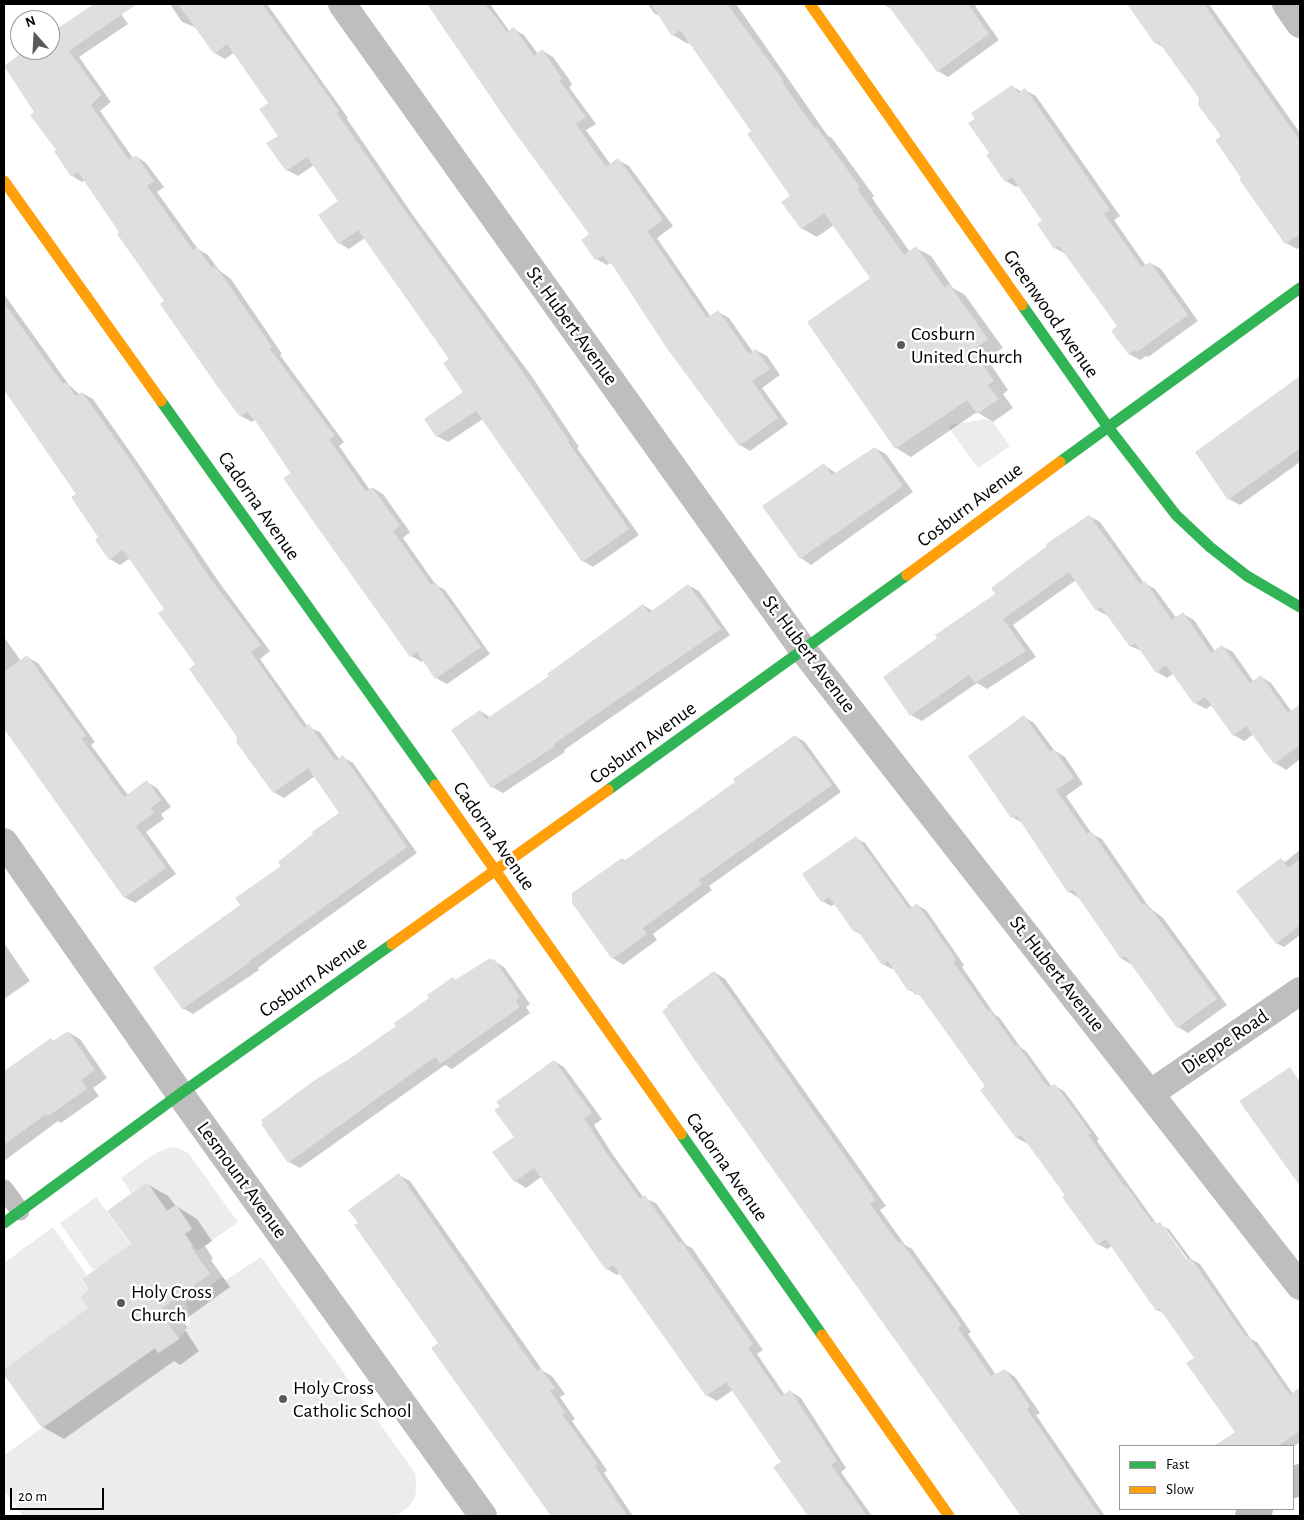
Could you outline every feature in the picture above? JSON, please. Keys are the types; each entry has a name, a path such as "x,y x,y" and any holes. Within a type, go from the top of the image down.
{"street":[{"name":"St. Hubert Avenue","path":"342,4 804,651 1300,1286"},
{"name":"Greenwood Avenue","path":"810,4 1108,427 1176,515 1203,541 1246,576 1300,607"},
{"path":"1286,4 1300,24"},
{"name":"Cadorna Avenue","path":"4,181 496,871 949,1516"},
{"name":"Cosburn Avenue","path":"4,1223 180,1094 804,651 1300,288"},
{"name":"Lesmount Avenue","path":"4,842 180,1094 483,1516"},
{"name":"Dieppe Road","path":"1151,1093 1300,991"}],"lane":[{"path":"4,1189 20,1211"}],"shaded area":[{"path":"985,419 992,421 1010,446 978,468 949,428 950,425"},
{"path":"171,1147 181,1149 189,1154 238,1222 197,1251 185,1234 192,1228 176,1205 167,1211 147,1182 131,1193 121,1178 156,1153"},
{"path":"96,1197 147,1267 104,1280 96,1268 93,1270 60,1223"},
{"path":"53,1227 85,1272 86,1276 81,1279 89,1290 80,1297 88,1308 4,1369 4,1263"},
{"name":"Holy Cross Catholic School","path":"261,1257 415,1473 416,1494 412,1503 396,1516 23,1516 4,1490 4,1455 155,1348 159,1353 173,1344 188,1326 190,1319 185,1303 222,1277 226,1280"}],"building":[{"path":"94,4 137,4 69,51 101,95 91,105 129,160 136,155 154,181 147,186 193,250 197,247 212,268 214,266 220,272 272,347 270,349 335,436 329,439 366,492 372,487 400,526 393,531 431,585 435,582 481,647 435,679 417,652 410,657 283,478 291,473 256,422 247,412 240,417 217,386 160,304 164,301 117,234 119,232 78,172 71,177 54,151 56,150 30,115 34,112 4,66 12,60 60,60 60,27"},
{"path":"178,4 262,4 339,111 337,113 405,211 522,371 568,442 629,529 582,562 476,411 436,437 424,419 463,392 443,363 449,359 358,230 338,244 318,215 338,201 307,157 286,171 266,143 278,136 259,109 268,103 227,44 214,54"},
{"path":"427,4 485,4 507,32 514,27 534,56 542,49 562,79 559,80 586,117 576,124 606,167 618,158 663,220 647,231 707,318 718,310 749,354 756,349 770,369 752,381 778,418 739,446 666,347 611,263 609,264 603,255 595,260 581,240 589,234 511,127"},
{"path":"651,4 727,4 784,81 782,82 815,129 817,128 860,187 857,189 904,255 916,246 945,288 949,284 988,339 973,350 994,381 988,385 999,399 977,414 967,400 895,449 807,322 870,278 824,213 801,229 781,202 790,196 747,134 751,131 680,30 672,36"},
{"path":"887,4 968,4 989,34 937,72"},
{"path":"1127,4 1204,4 1300,141 1300,234 1285,244 1239,179 1241,178 1215,140 1221,136 1198,105 1199,98 1158,41 1155,44"},
{"path":"1012,85 1018,93 1025,88 1110,210 1104,214 1142,267 1150,262 1188,315 1137,352 1135,350 1129,355 1111,331 1117,326 1059,246 1054,249 1037,224 1042,221 1012,177 1005,182 986,155 989,153 968,123 975,119 971,113"},
{"path":"4,303 63,384 66,382 76,396 82,392 210,578 261,645 251,652 304,728 309,724 335,761 343,755 407,847 249,963 182,1009 153,968 240,905 235,898 281,866 278,862 313,834 312,832 339,813 308,768 273,793 236,742 237,737 189,669 195,664 158,613 164,609 123,550 109,560 95,540 98,537 71,497 76,494 4,390"},
{"path":"1300,376 1300,448 1228,500 1195,452"},
{"path":"875,447 903,486 800,559 762,506 824,463 832,475"},
{"path":"1089,515 1140,584 1145,581 1172,620 1183,612 1211,653 1222,645 1250,683 1261,675 1288,713 1300,704 1300,745 1274,764 1246,726 1233,736 1205,697 1194,704 1166,665 1156,673 1135,643 1130,647 1101,607 1096,611 1069,572 1003,619 1026,651 975,683 969,675 910,716 883,677 937,638 935,635 995,594 991,588 1047,546 1046,544"},
{"path":"688,584 721,629 554,744 555,746 491,788 451,730 480,710 486,719 549,676 547,674 643,604 649,613"},
{"path":"27,655 86,736 81,738 124,797 147,780 161,800 151,808 154,813 136,826 166,868 124,898 4,729 4,672"},
{"path":"1024,715 1050,752 1054,749 1074,778 1056,790 1087,834 1091,831 1142,904 1144,903 1152,910 1217,999 1177,1028 1125,956 1121,959 1073,889 1068,893 1017,816 1011,818 968,756"},
{"path":"795,735 832,785 699,880 702,884 643,928 647,934 612,959 572,903 572,893 622,858 624,861 735,782 733,779"},
{"path":"856,836 909,909 917,903 956,960 953,962 988,1011 990,1010 1015,1046 1017,1044 1044,1082 1050,1087 1055,1084 1091,1133 1088,1135 1152,1222 1154,1220 1157,1224 1160,1222 1187,1260 1191,1258 1246,1337 1248,1336 1290,1395 1300,1387 1300,1431 1279,1445 1216,1445 1235,1432 1186,1363 1194,1358 1159,1308 1156,1311 1106,1239 1097,1245 1062,1197 1065,1195 1021,1135 1016,1138 980,1090 985,1086 918,993 915,995 911,989 908,991 888,961 882,965 857,930 854,932 829,897 821,902 802,874"},
{"path":"1281,858 1288,868 1300,859 1300,925 1276,944 1236,891"},
{"path":"490,958 494,959 520,997 516,1001 520,1007 440,1064 436,1057 422,1066 288,1163 261,1124 263,1123 261,1120 315,1080 396,1026 394,1023 429,998 427,995 453,977 455,980"},
{"path":"714,971 876,1200 870,1204 899,1244 901,1242 945,1302 961,1325 958,1328 991,1376 1005,1369 1030,1406 1027,1409 1100,1516 1021,1516 694,1059 662,1011 668,1007 667,1005"},
{"path":"68,1031 95,1070 81,1080 87,1089 48,1116 46,1114 4,1145 4,1071 51,1038 53,1041"},
{"path":"554,1060 592,1113 584,1118 603,1148 640,1199 645,1195 679,1243 681,1241 753,1344 748,1348 781,1396 790,1390 837,1461 831,1465 867,1516 808,1516 773,1467 781,1462 726,1382 706,1396 613,1265 606,1270 534,1168 514,1182 492,1152 514,1137 494,1110 500,1106 496,1102"},
{"path":"1290,1067 1300,1082 1300,1186 1239,1101"},
{"path":"399,1173 537,1371 541,1369 555,1388 550,1391 565,1412 562,1414 598,1464 595,1466 627,1516 551,1516 431,1348 438,1343 354,1225 358,1223 348,1210"},
{"name":"Holy Cross Church","path":"147,1182 167,1211 176,1205 192,1229 185,1234 193,1246 191,1247 210,1274 162,1308 168,1316 165,1318 179,1339 158,1353 155,1348 42,1428 4,1375 4,1369 88,1308 80,1297 89,1290 82,1279 131,1244 107,1211"}],"traffic: fast":[{"path":"1060,462 1300,288"},
{"path":"1022,305 1108,427 1176,515 1210,547 1247,576 1300,607"},
{"path":"161,401 435,785"},
{"path":"608,790 907,575"},
{"path":"4,1223 180,1094 392,944"},
{"path":"681,1134 822,1335"}],"traffic: slow":[{"path":"810,4 1022,305"},
{"path":"4,181 161,401"},
{"path":"907,575 1060,462"},
{"path":"435,785 681,1134"},
{"path":"392,944 608,790"},
{"path":"822,1335 949,1516"}],"place":[{"name":"Cosburn United Church","path":"901,345"},
{"name":"Holy Cross Church","path":"121,1303"},
{"name":"Holy Cross Catholic School","path":"283,1399"}]}
